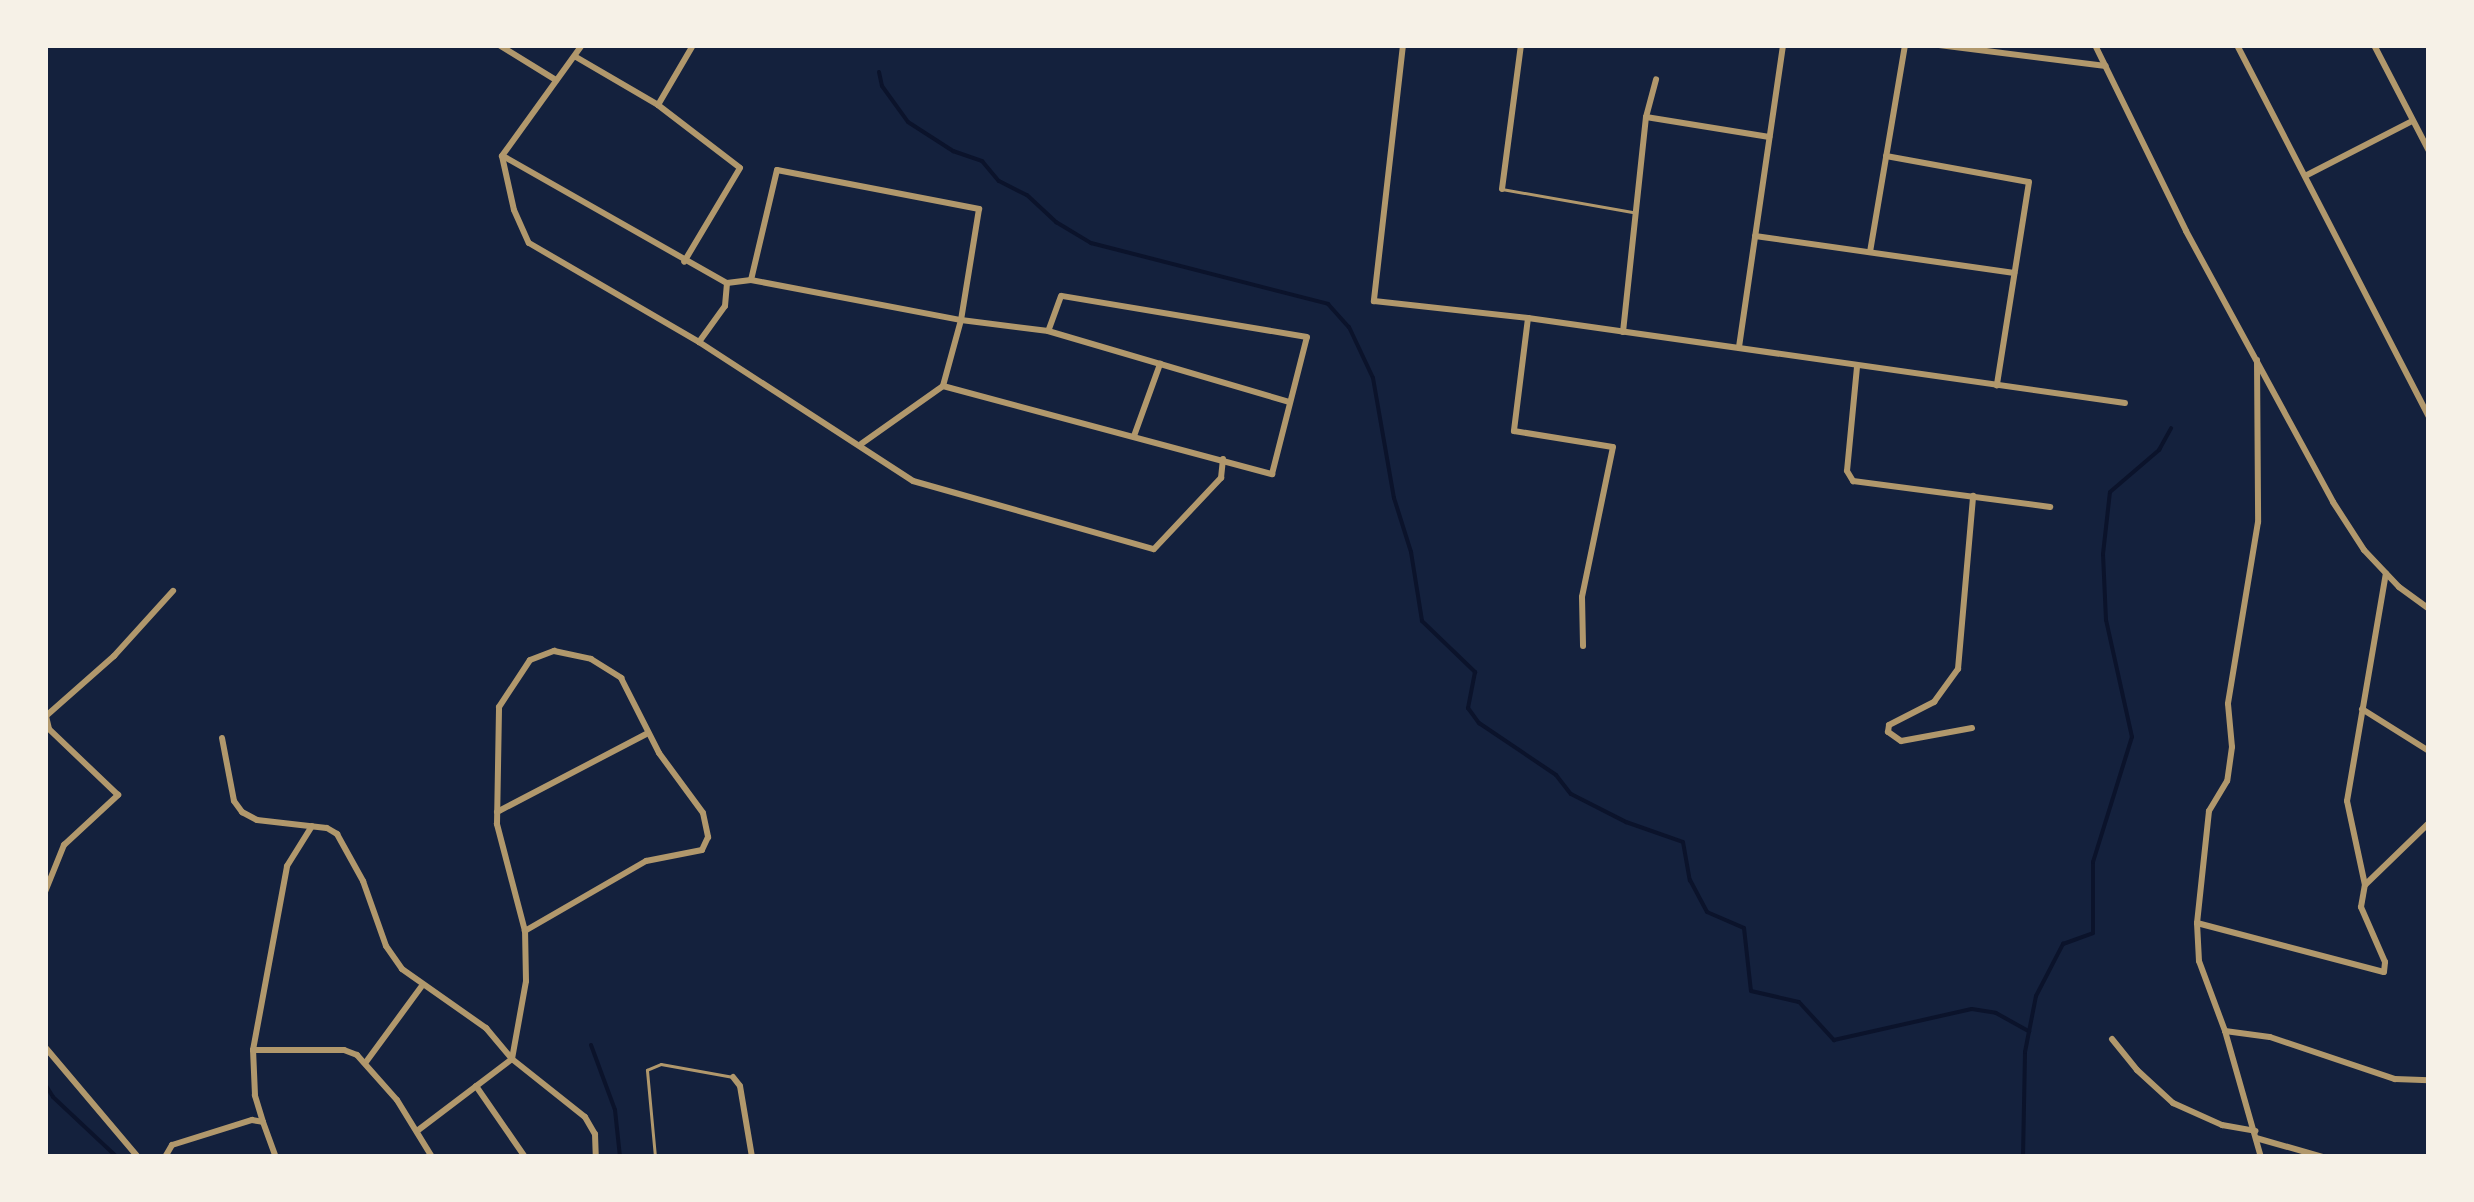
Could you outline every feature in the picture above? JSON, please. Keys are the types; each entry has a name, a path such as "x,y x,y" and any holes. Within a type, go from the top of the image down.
{"street":[{"path":"499,45 556,80"},
{"path":"582,45 502,156 514,210 529,243 699,342 913,481 1154,549 1221,478 1223,459"},
{"path":"658,105 693,45"},
{"path":"1403,45 1374,302 1528,318 2125,403"},
{"path":"1502,189 1521,45"},
{"path":"1739,347 1783,45"},
{"path":"1870,252 1905,45"},
{"path":"1939,45 2106,66"},
{"path":"2095,45 2186,231 2334,502 2364,550 2429,609"},
{"path":"2238,45 2429,417"},
{"path":"2374,45 2428,147"},
{"path":"576,56 658,105 740,168 684,262"},
{"path":"1623,332 1646,117 1656,80"},
{"path":"1646,117 1770,137"},
{"path":"2307,175 2412,121"},
{"path":"502,156 727,283 751,280 961,320 1048,331 1290,402"},
{"path":"1886,156 2029,182 1997,385"},
{"path":"751,280 778,170 979,209 961,320 943,386 861,444"},
{"path":"1754,236 2014,273"},
{"path":"699,342 724,306 727,283"},
{"path":"943,386 1272,474 1307,337 1061,296 1048,331"},
{"path":"1528,318 1514,430 1613,446 1582,597 1583,646"},
{"path":"2257,360 2258,522 2228,704 2230,764 2227,780 2209,811 2197,923 2199,961 2224,1031 2260,1157"},
{"path":"1134,436 1160,364"},
{"path":"1856,367 1847,472 1853,481 2050,508"},
{"path":"1972,728 1901,741 1888,732 1889,724 1934,702 1958,669 1973,496"},
{"path":"2197,923 2384,972 2386,962 2361,906 2365,885 2347,801 2386,573"},
{"path":"45,892 64,844 118,795 49,729 46,716 114,656 173,591"},
{"path":"417,1131 512,1059 526,981 525,930 497,812 498,706 530,660 554,651 591,659 621,678 648,733 703,813 708,837 702,850 646,861 525,930"},
{"path":"2362,709 2429,751"},
{"path":"497,812 648,733"},
{"path":"222,738 234,801 242,812 257,820 312,826 337,834 362,880 386,946 422,986 486,1028 512,1059 585,1117 595,1134 596,1157"},
{"path":"2365,885 2429,823"},
{"path":"276,1157 255,1095 254,1050 278,931 284,876 312,826"},
{"path":"366,1062 422,986"},
{"path":"2224,1031 2270,1037 2395,1079 2429,1080"},
{"path":"2112,1039 2136,1070 2173,1103 2222,1125 2324,1157"},
{"path":"45,1047 138,1157"},
{"path":"254,1050 344,1050 366,1062 432,1157"},
{"path":"733,1077 740,1086 752,1157"},
{"path":"476,1086 526,1157"},
{"path":"166,1157 172,1145 252,1120 263,1122"}],"lane":[{"path":"1502,189 1638,214"},
{"path":"655,1157 646,1070 661,1064 733,1077"}],"waterway":[{"path":"879,72 882,86 908,122 953,151 982,161 999,181 1027,195 1056,222 1091,243 1328,304 1349,327 1373,378 1394,498 1411,552 1422,621 1475,672 1468,708 1479,723 1556,775 1571,794 1626,822 1683,842 1690,880 1707,912 1744,928 1751,991 1799,1002 1834,1040 1972,1009 1996,1013 2029,1031"},
{"path":"2023,1157 2025,1052 2036,996 2063,944 2093,933 2093,862 2132,737 2106,620 2103,554 2110,492 2159,450 2171,428"},
{"path":"591,1045 615,1110 620,1157"},
{"path":"45,1084 53,1097 117,1157"}]}
